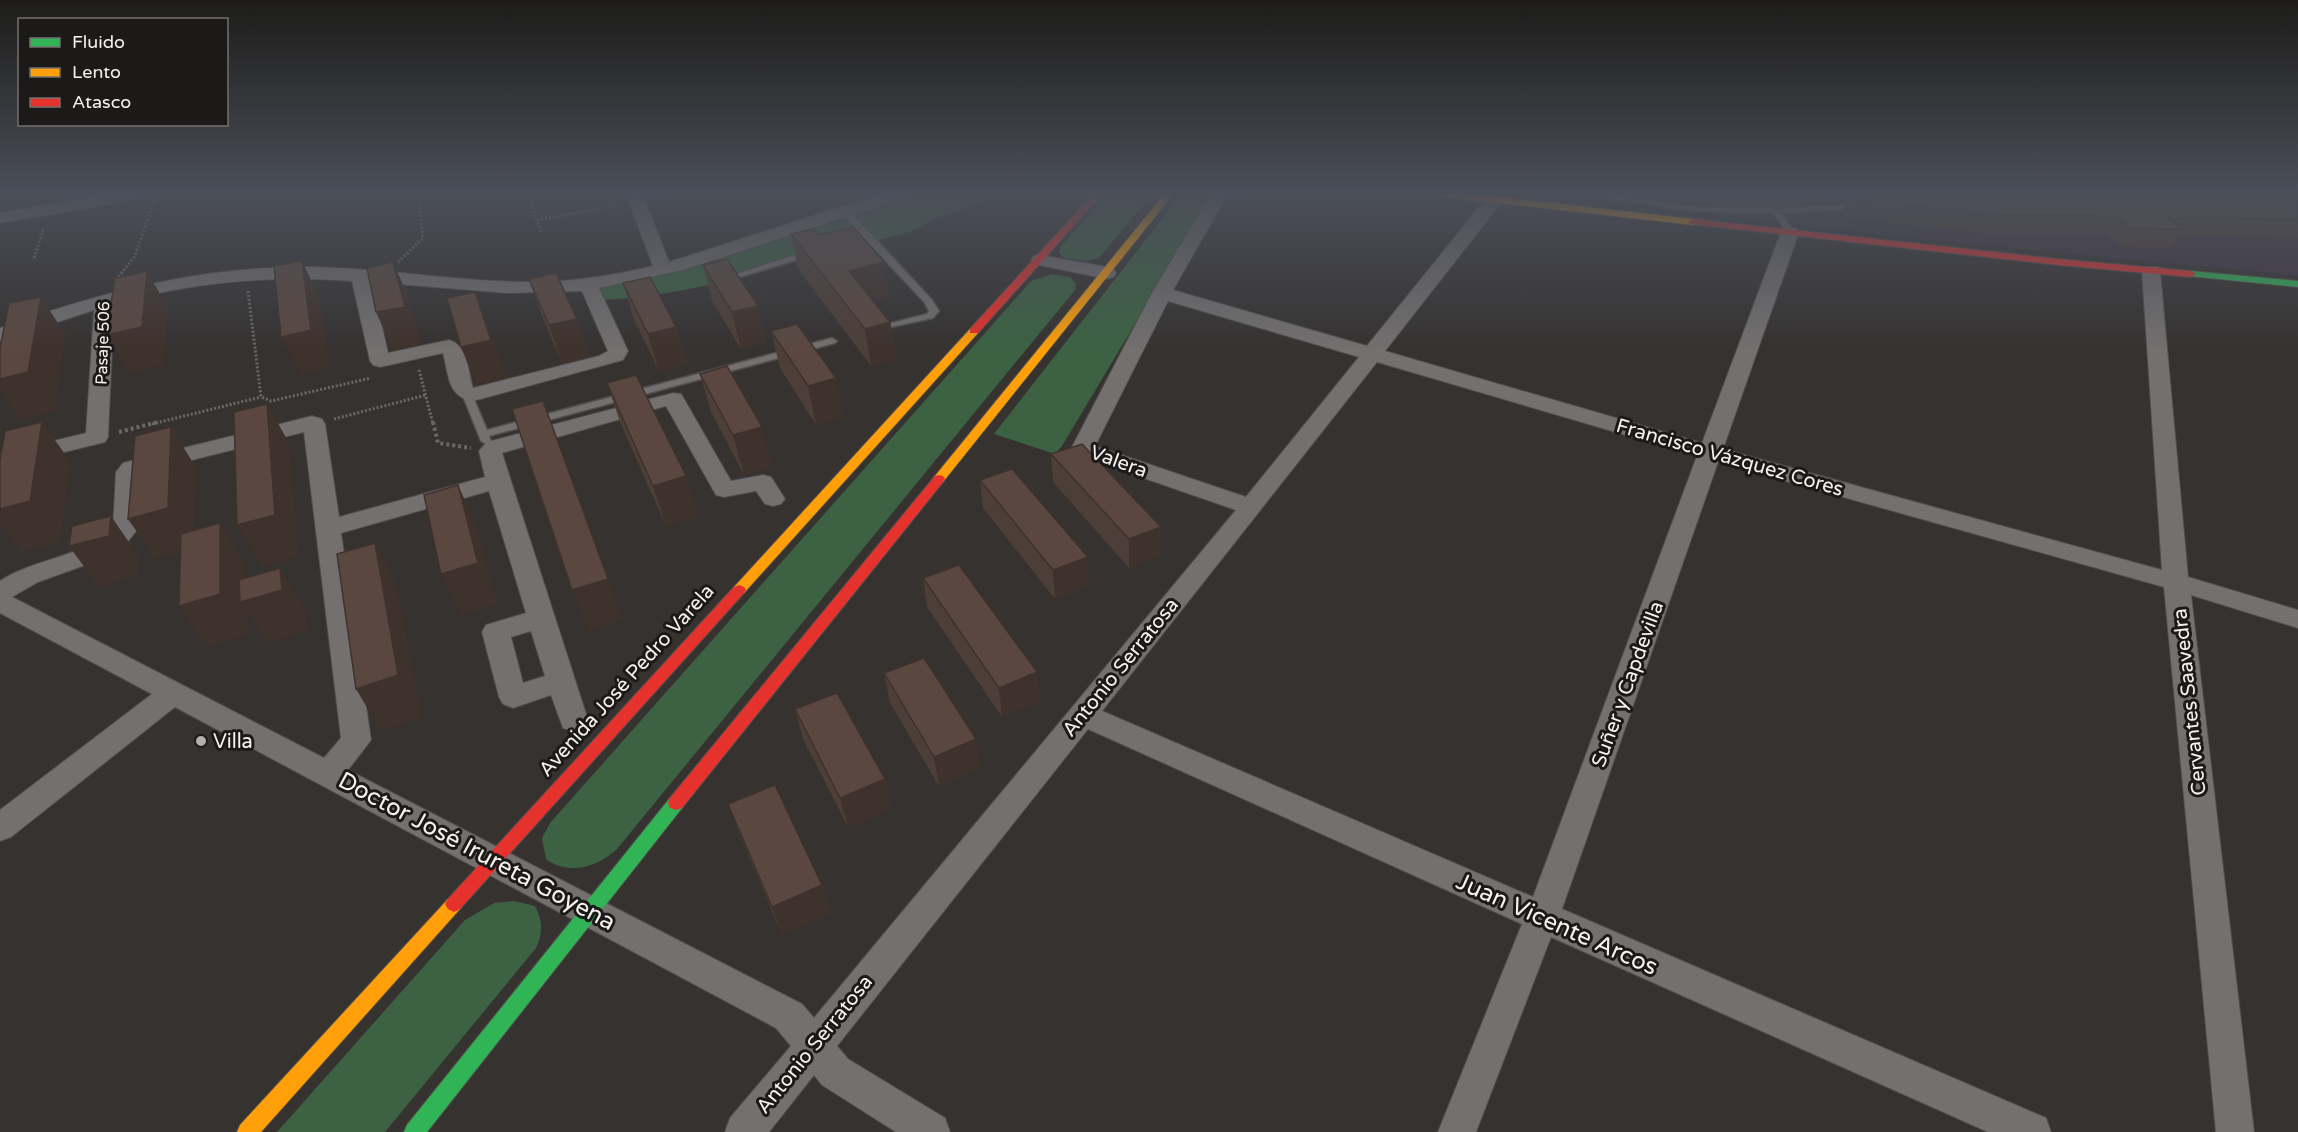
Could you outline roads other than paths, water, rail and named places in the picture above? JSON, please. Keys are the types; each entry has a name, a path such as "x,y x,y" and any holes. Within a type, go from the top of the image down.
{"street":[{"path":"653,245 663,269"},
{"path":"0,335 104,301 170,284 246,275 311,273 512,287 588,284 663,269 762,245"},
{"name":"Avenida José Pedro Varela","path":"246,1132 492,859 1053,245"},
{"path":"414,1132 589,910 1129,245"},
{"path":"1162,293 1190,245"},
{"name":"Antonio Serratosa","path":"744,1132 1251,507 1373,354 1455,245"},
{"name":"Suñer y Capdevilla","path":"1457,1132 1542,917 1711,453 1776,245"},
{"path":"1958,245 2151,271 2298,284"},
{"path":"1040,260 1107,273"},
{"name":"Cervantes Saavedra","path":"2151,271 2176,582 2235,1132"},
{"path":"361,276 380,361 449,346 463,390 467,394 479,394 616,356 618,351 588,284"},
{"name":"Francisco Vázquez Cores","path":"1162,293 1711,453 2176,582 2298,619"},
{"name":"Valera","path":"1162,293 1082,449 1251,507"},
{"name":"Pasaje 506","path":"0,461 106,435 104,301"},
{"path":"487,442 495,447 673,399 724,490 763,482 773,499"},
{"path":"0,593 30,575 86,555 119,537 125,530 128,472 131,468 314,424 356,740 328,773"},
{"path":"487,442 573,720"},
{"path":"329,528 498,482"},
{"name":"Doctor José Irureta Goyena","path":"0,602 789,1016 835,1072 932,1132"},
{"path":"541,618 496,632 513,698 562,681"},
{"path":"0,828 175,692"},
{"name":"Juan Vicente Arcos","path":"1082,714 2032,1132"}],"lane":[{"path":"873,245 929,302 934,311 930,316 894,326"},
{"path":"737,275 819,250"},
{"path":"467,394 487,442 832,341"}],"place":[{"name":"Villa","path":"201,741"}]}
